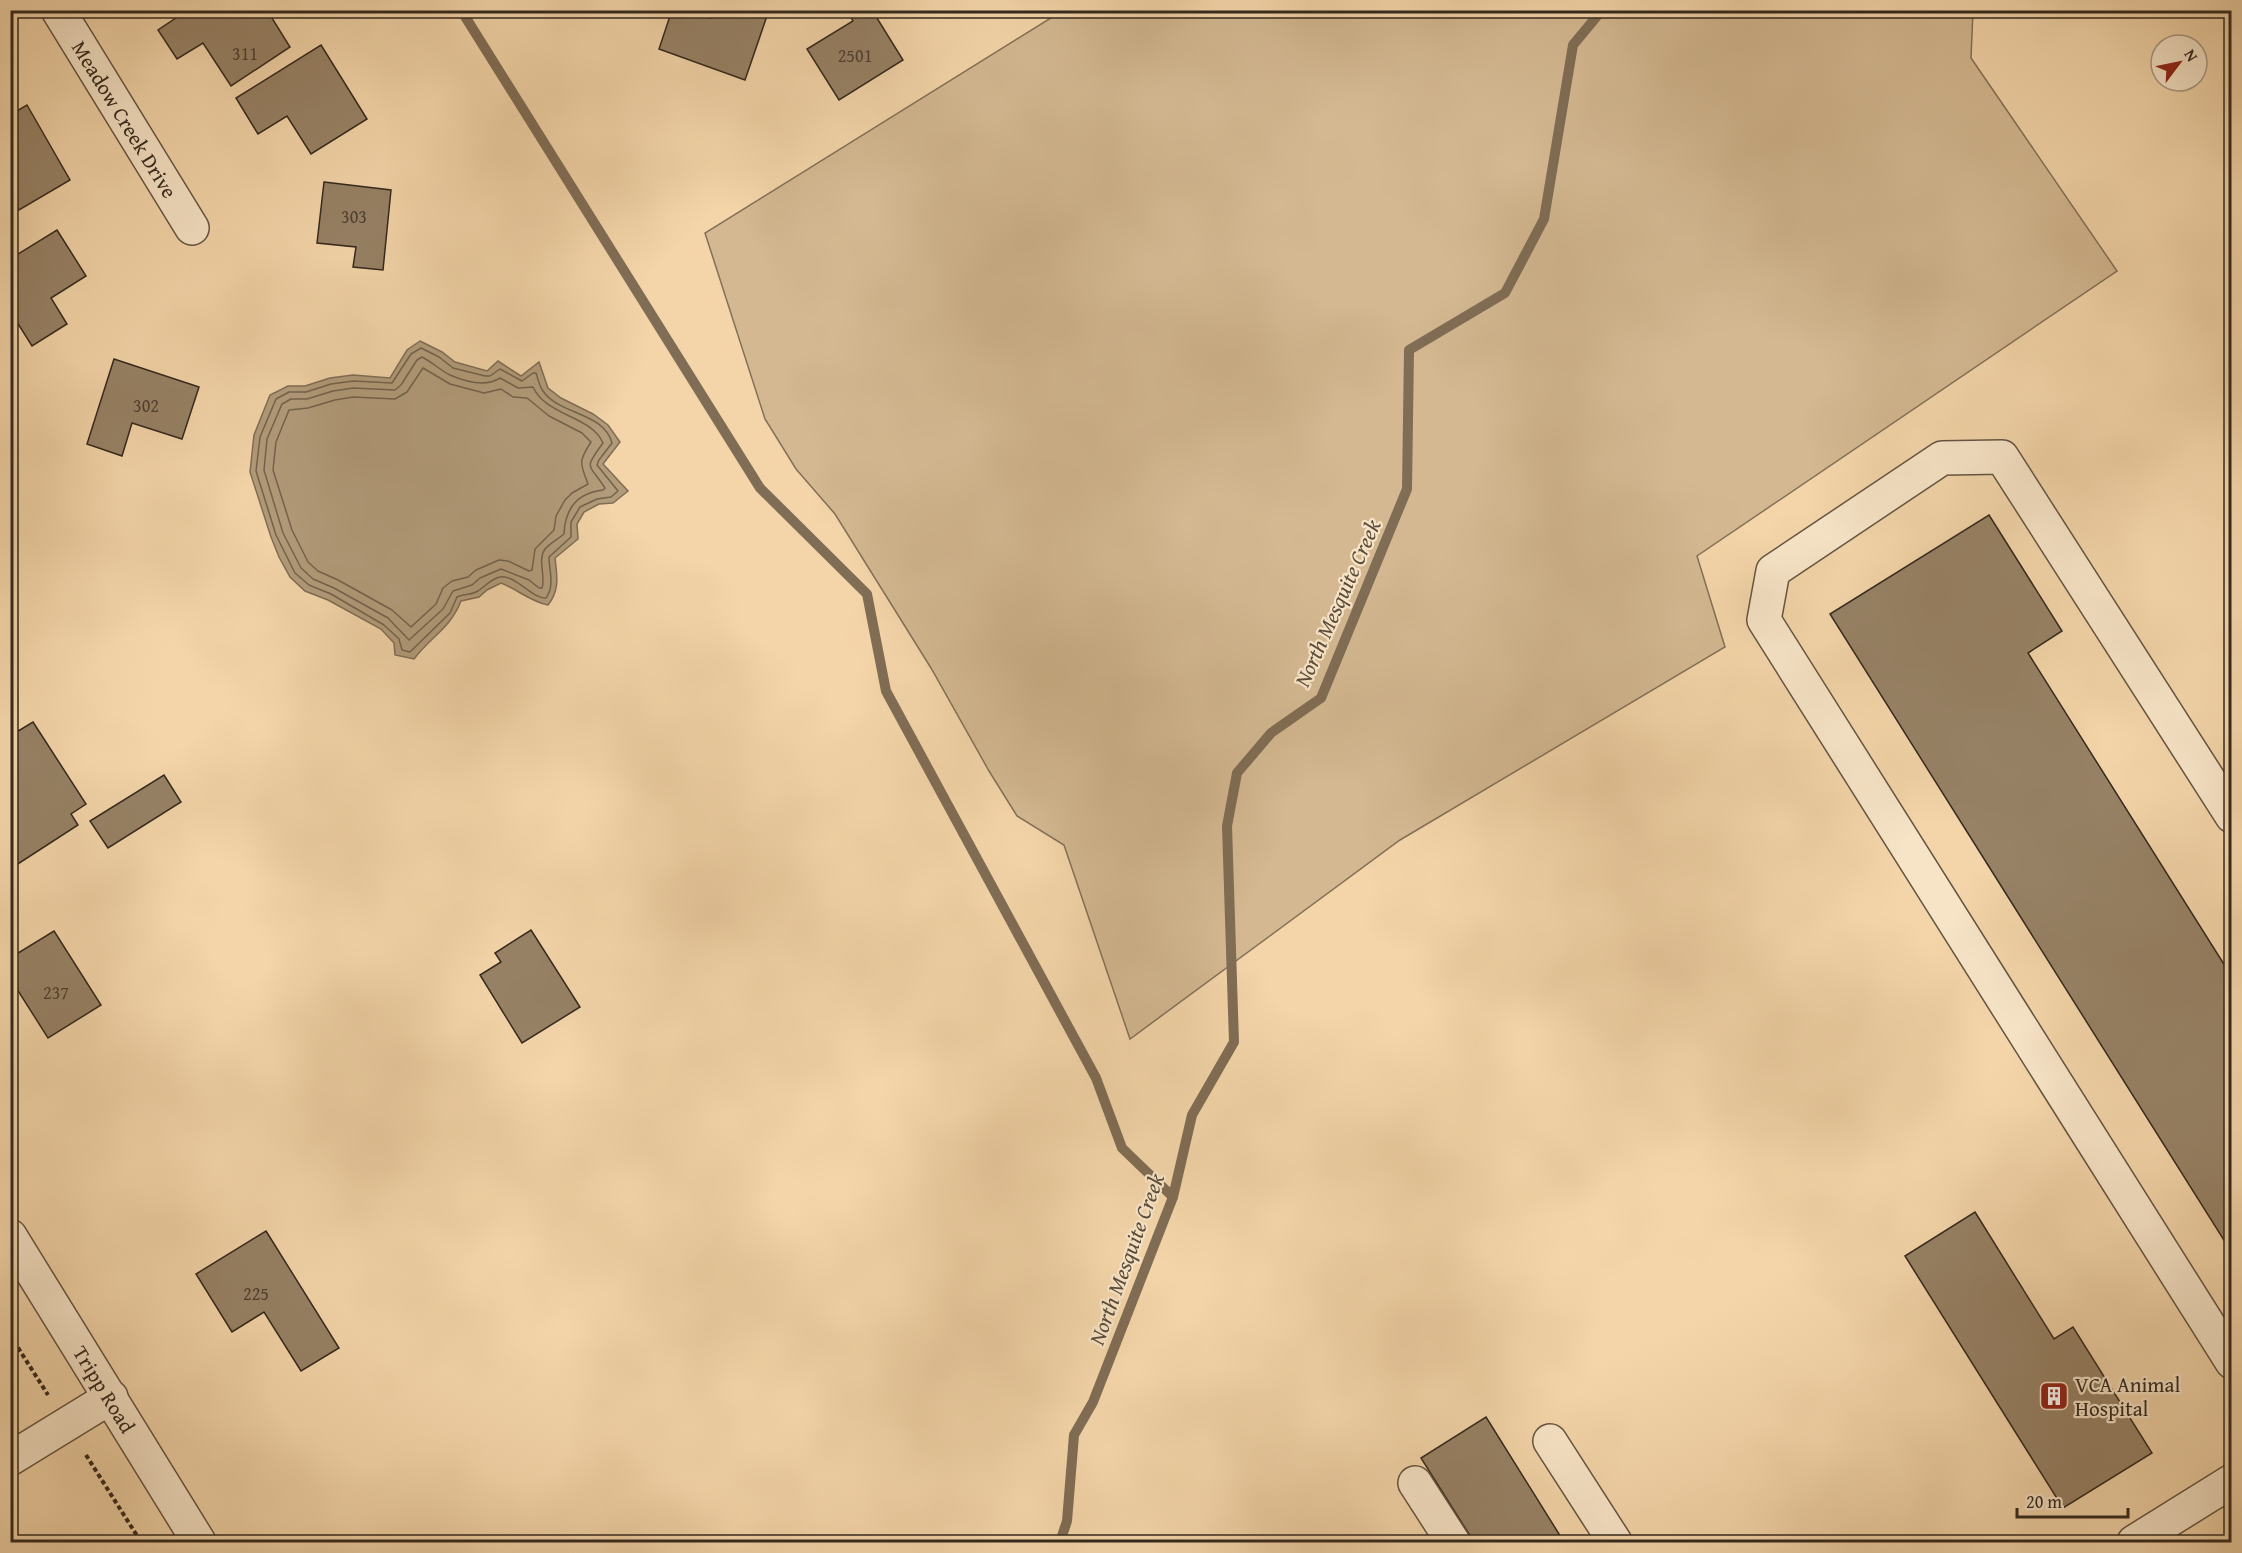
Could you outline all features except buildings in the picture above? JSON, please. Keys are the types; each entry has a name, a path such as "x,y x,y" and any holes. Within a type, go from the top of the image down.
{"street":[{"name":"Meadow Creek Drive","path":"58,10 192,228"},
{"path":"2232,816 2002,457 1942,458 1773,572 1764,620 2232,1362"},
{"name":"Tripp Road","path":"10,1236 200,1542"},
{"path":"10,1459 111,1397"},
{"path":"1550,1441 1615,1542"},
{"path":"2134,1542 2232,1481"},
{"path":"1415,1483 1453,1542"}],"shaded area":[{"path":"1973,10 1971,58 2117,271 1697,556 1725,647 1400,840 1130,1039 1064,845 1017,816 931,668 835,514 796,469 765,419 705,233 1062,11"}],"water":[{"path":"420,341 442,352 455,362 487,371 498,361 521,376 539,362 548,388 608,425 620,442 603,464 628,491 613,503 599,504 584,512 577,524 578,539 555,558 556,588 548,605 501,583 479,597 461,601 446,626 414,659 395,655 394,643 381,629 328,600 305,591 290,577 271,537 250,472 254,435 270,395 288,386 305,386 330,378 353,375 390,378 407,350"}],"waterway":[{"path":"461,10 760,488 867,594 886,691 1096,1078 1122,1148 1173,1197"},
{"name":"North Mesquite Creek","path":"1060,1542 1067,1521 1074,1435 1093,1402 1173,1197 1192,1115 1234,1042 1227,826 1237,773 1271,733 1321,698 1407,489 1409,350 1505,293 1544,219 1573,45 1602,10"}],"place":[{"name":"VCA Animal Hospital","path":"2054,1396"}]}
